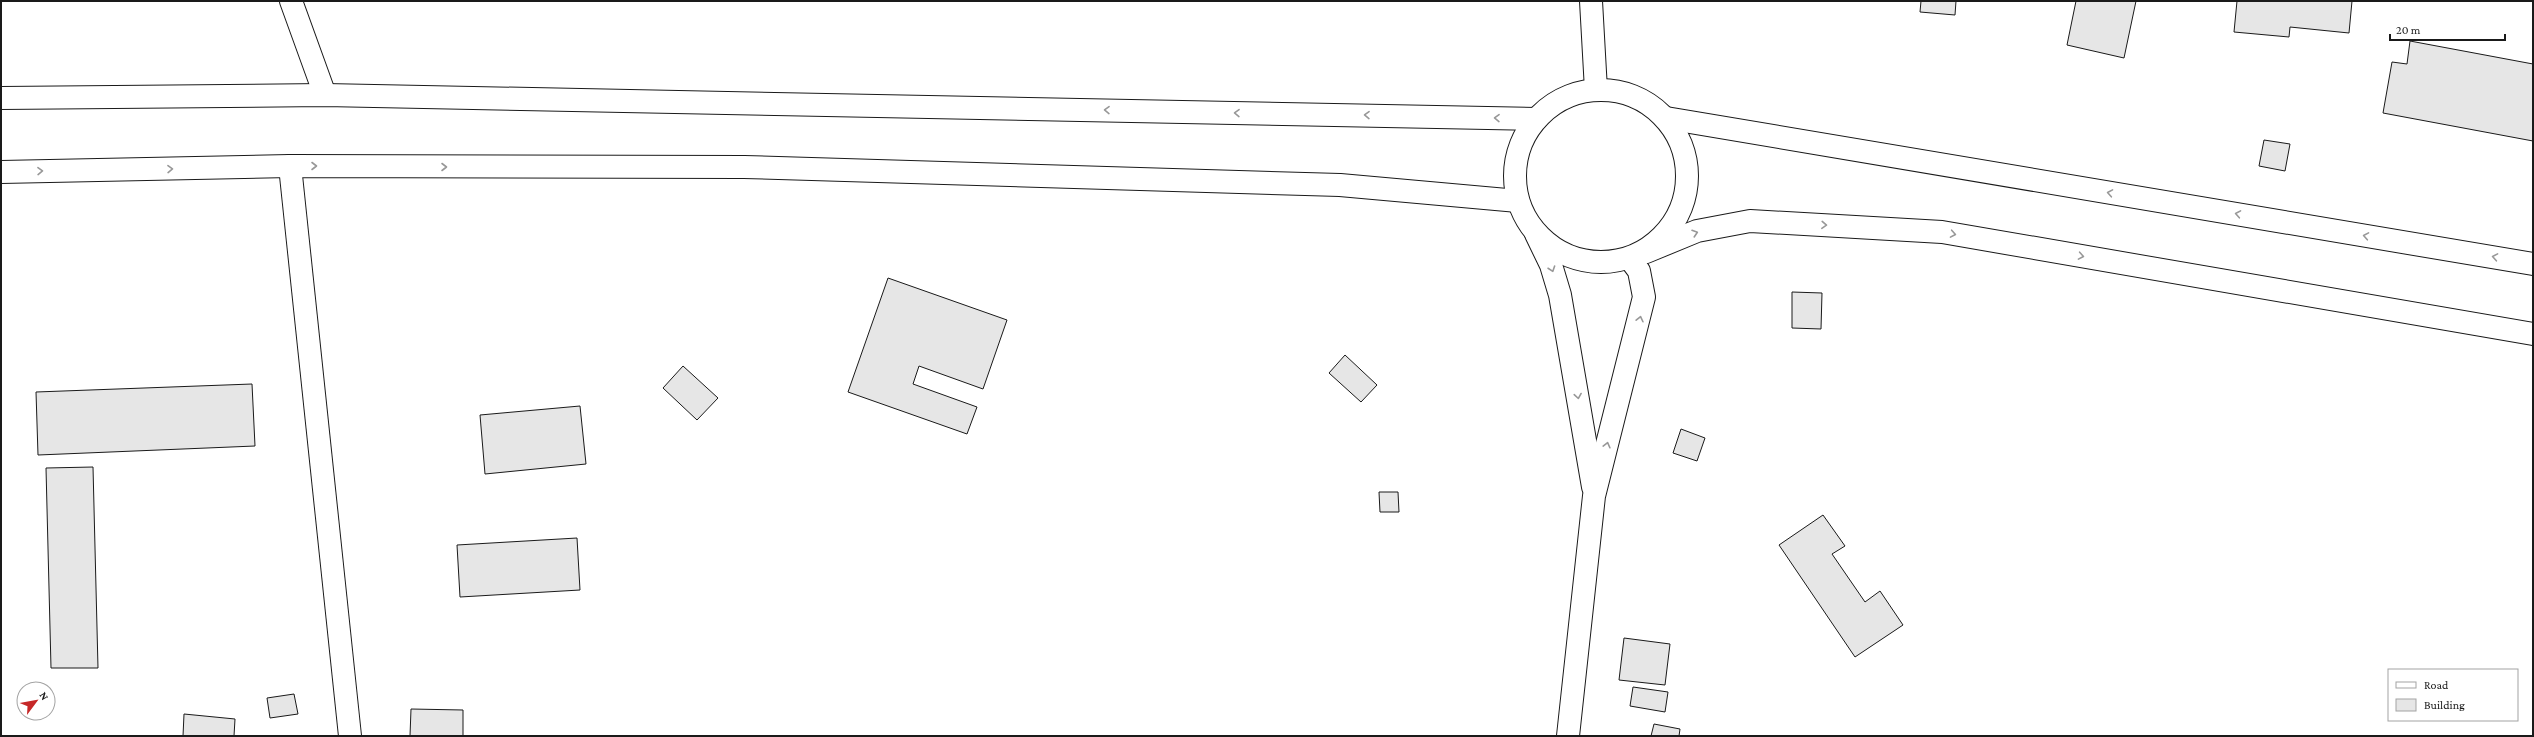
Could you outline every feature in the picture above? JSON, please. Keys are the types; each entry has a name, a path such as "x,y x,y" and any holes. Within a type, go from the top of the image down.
{"main road":[{"path":"291,1 325,95"},
{"path":"1591,1 1596,90"},
{"path":"1594,496 1560,295 1551,265 1518,201 1515,172 1521,143 1536,119 1553,104 1574,94 1596,90 1622,92 1646,102 1666,118 1686,154 1687,195 1669,232 1638,255"},
{"path":"1,98 325,95 1536,119"},
{"path":"1666,118 2533,264"},
{"path":"1,172 290,166 744,167 1340,185 1518,201"},
{"path":"290,166 350,736"},
{"path":"1536,234 1563,255 1597,264 1638,255 1697,231 1750,221 1942,232 2533,334"},
{"path":"1568,736 1594,496 1644,297 1638,255"}],"building":[{"path":"1921,1 1956,1 1955,15 1920,12"},
{"path":"2076,1 2136,1 2124,58 2067,45"},
{"path":"2237,1 2352,1 2349,33 2290,27 2289,37 2234,32"},
{"path":"2410,41 2533,64 2533,141 2383,113 2392,62 2407,64"},
{"path":"2264,140 2290,144 2285,171 2259,166"},
{"path":"888,278 1007,320 983,389 919,366 913,384 977,407 967,434 848,392"},
{"path":"1792,292 1822,293 1821,329 1792,328"},
{"path":"1345,355 1377,385 1361,402 1329,373"},
{"path":"683,366 718,398 697,420 663,388"},
{"path":"252,384 255,446 38,455 36,392"},
{"path":"580,406 586,464 485,474 480,415"},
{"path":"1681,429 1705,438 1697,461 1673,453"},
{"path":"93,467 98,668 51,668 46,468"},
{"path":"1379,492 1398,492 1399,512 1380,512"},
{"path":"1823,515 1845,546 1832,554 1865,602 1880,591 1903,625 1855,657 1779,545"},
{"path":"577,538 580,590 460,597 457,545"},
{"path":"1624,638 1670,644 1665,685 1619,680"},
{"path":"1633,687 1668,692 1665,712 1630,706"},
{"path":"294,694 298,714 270,718 267,698"},
{"path":"411,709 463,710 463,736 410,736"},
{"path":"184,714 235,719 234,736 183,736"},
{"path":"1654,724 1680,729 1679,736 1651,736"}]}
